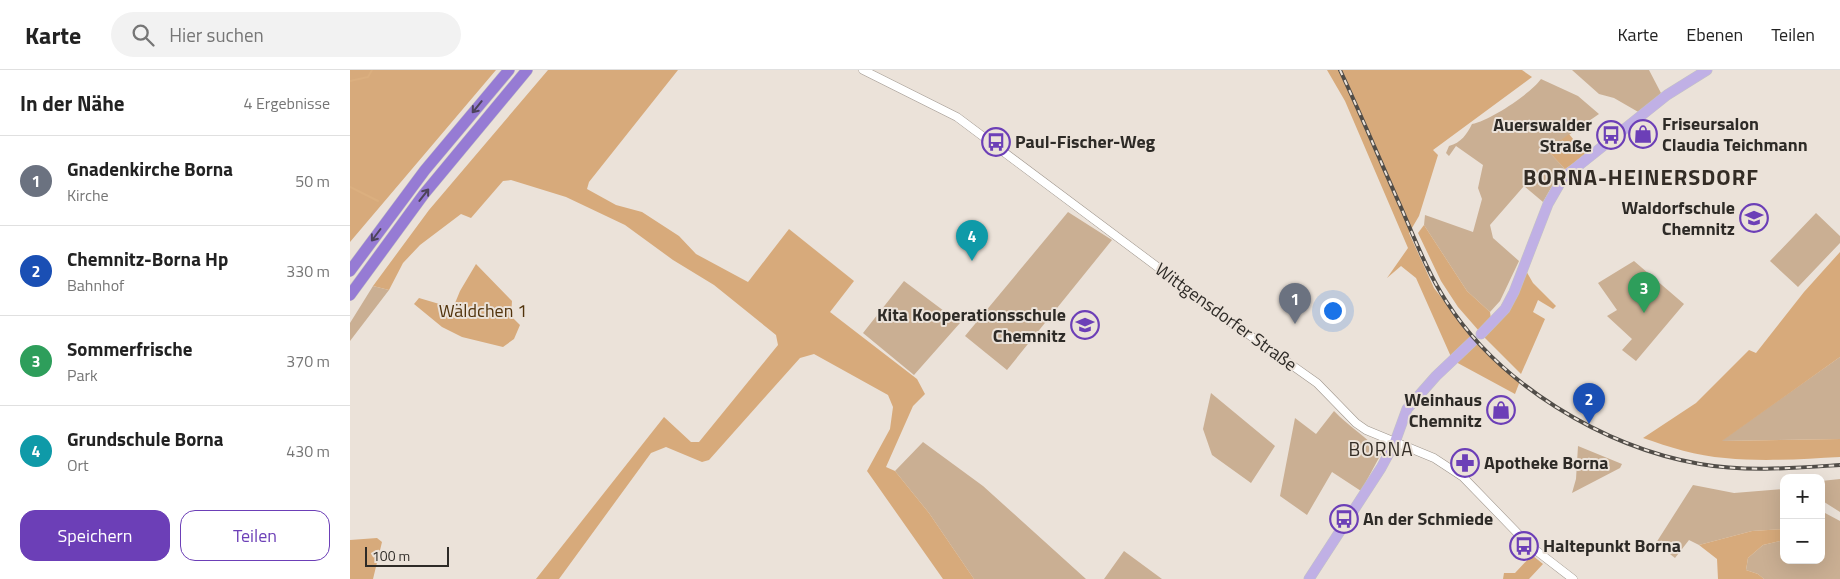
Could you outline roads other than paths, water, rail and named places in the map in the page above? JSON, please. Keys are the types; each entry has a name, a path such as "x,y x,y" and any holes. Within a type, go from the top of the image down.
{"highway":[{"path":"350,271 425,170 509,70"},
{"path":"350,295 424,194 527,70"}],"main road":[{"path":"1309,579 1366,492 1395,442 1404,414 1412,402 1505,309 1514,292 1548,204 1563,178 1667,95 1707,70"}],"street":[{"name":"Wittgensdorfer Straße","path":"863,70 957,117 1207,305 1317,383 1356,423 1372,433 1434,458 1463,476 1529,545 1573,579"}],"waterway":[{"path":"350,81 368,77 372,70"},
{"path":"350,187 378,201"}],"railway":[{"path":"1340,70 1423,257 1446,301 1468,331 1494,359 1524,385 1556,407 1591,427 1663,456 1700,464 1735,468 1770,469 1840,465"}],"place":[{"name":"Friseursalon Claudia Teichmann","path":"1643,134"},
{"name":"Auerswalder Straße","path":"1611,135"},
{"name":"Paul-Fischer-Weg","path":"996,142"},
{"name":"Waldorfschule Chemnitz","path":"1754,218"},
{"name":"Grundschule Borna","path":"972,261"},
{"name":"Sommerfrische","path":"1644,313"},
{"name":"Gnadenkirche Borna","path":"1295,324"},
{"name":"Kita Kooperationsschule Chemnitz","path":"1085,325"},
{"name":"Weinhaus Chemnitz","path":"1501,410"},
{"name":"Chemnitz-Borna Hp","path":"1589,424"},
{"name":"Apotheke Borna","path":"1465,463"},
{"name":"An der Schmiede","path":"1344,519"},
{"name":"Haltepunkt Borna","path":"1524,546"}],"district":[{"name":"BORNA-HEINERSDORF","path":"1641,177"},
{"name":"BORNA","path":"1381,449"}],"park label":[{"name":"Wäldchen 1","path":"483,311"}]}
